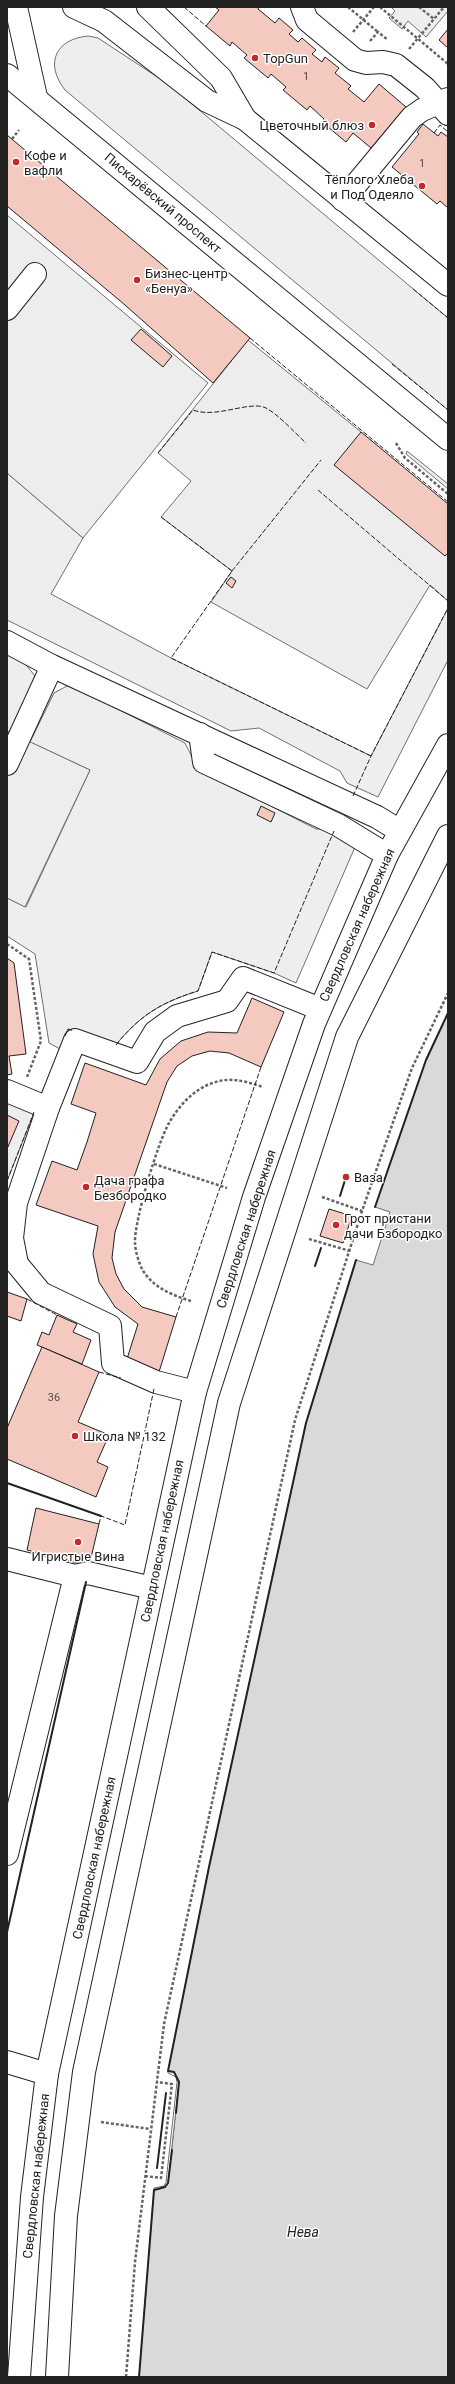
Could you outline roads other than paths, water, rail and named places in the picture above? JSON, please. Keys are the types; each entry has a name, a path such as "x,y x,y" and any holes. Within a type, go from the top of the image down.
{"main road":[{"path":"16,7 36,98"},
{"path":"74,7 104,21 207,102 245,119 448,285"},
{"path":"302,7 307,20 355,60 366,63 383,62 396,65 445,105"},
{"path":"156,9 221,78 245,119"},
{"name":"Пискарёвский проспект","path":"7,75 448,439"},
{"path":"343,200 412,117 422,110 445,105"},
{"path":"7,309 35,274"},
{"path":"7,642 52,666 378,817 400,831"},
{"path":"7,764 52,666"},
{"path":"200,734 204,762 338,825 387,855"},
{"name":"Свердловская набережная","path":"19,2377 32,2197 47,2074 195,1392 254,1197 320,1009 387,855 448,745"},
{"path":"56,2377 68,2201 84,2072 229,1403 347,1037 448,836"},
{"path":"195,1392 156,1382 113,1363 110,1326 41,1293 17,1264 12,1238 16,1203 48,1108 75,1040 137,1062 155,1032 177,1016 227,1001 243,978 320,1009"},
{"path":"13,1094 48,1108"},
{"path":"7,1560 74,1576 88,1573 152,1588"},
{"path":"7,1854 74,1576"},
{"path":"7,2062 47,2074"}],"water":[{"name":"Нева","path":"448,1013 448,2377 139,2377 154,2190 160,2189 168,2183 179,2082 174,2072 168,2071 209,1867 306,1423 356,1260 373,1265 390,1212 375,1207 426,1060"}],"place":[{"name":"TopGun","path":"255,58"},
{"name":"Цветочный блюз","path":"372,125"},
{"name":"Кофе и вафли","path":"16,162"},
{"name":"Тёплого Хлеба и Под Одеяло","path":"422,186"},
{"name":"Бизнес-центр «Бенуа»","path":"137,280"},
{"name":"Ваза","path":"346,1177"},
{"name":"Дача графа Безбородко","path":"86,1187"},
{"name":"Грот пристани дачи Бзбородко","path":"336,1225"},
{"name":"Школа № 132","path":"75,1436"},
{"name":"Игристые Вина","path":"78,1542"}]}
